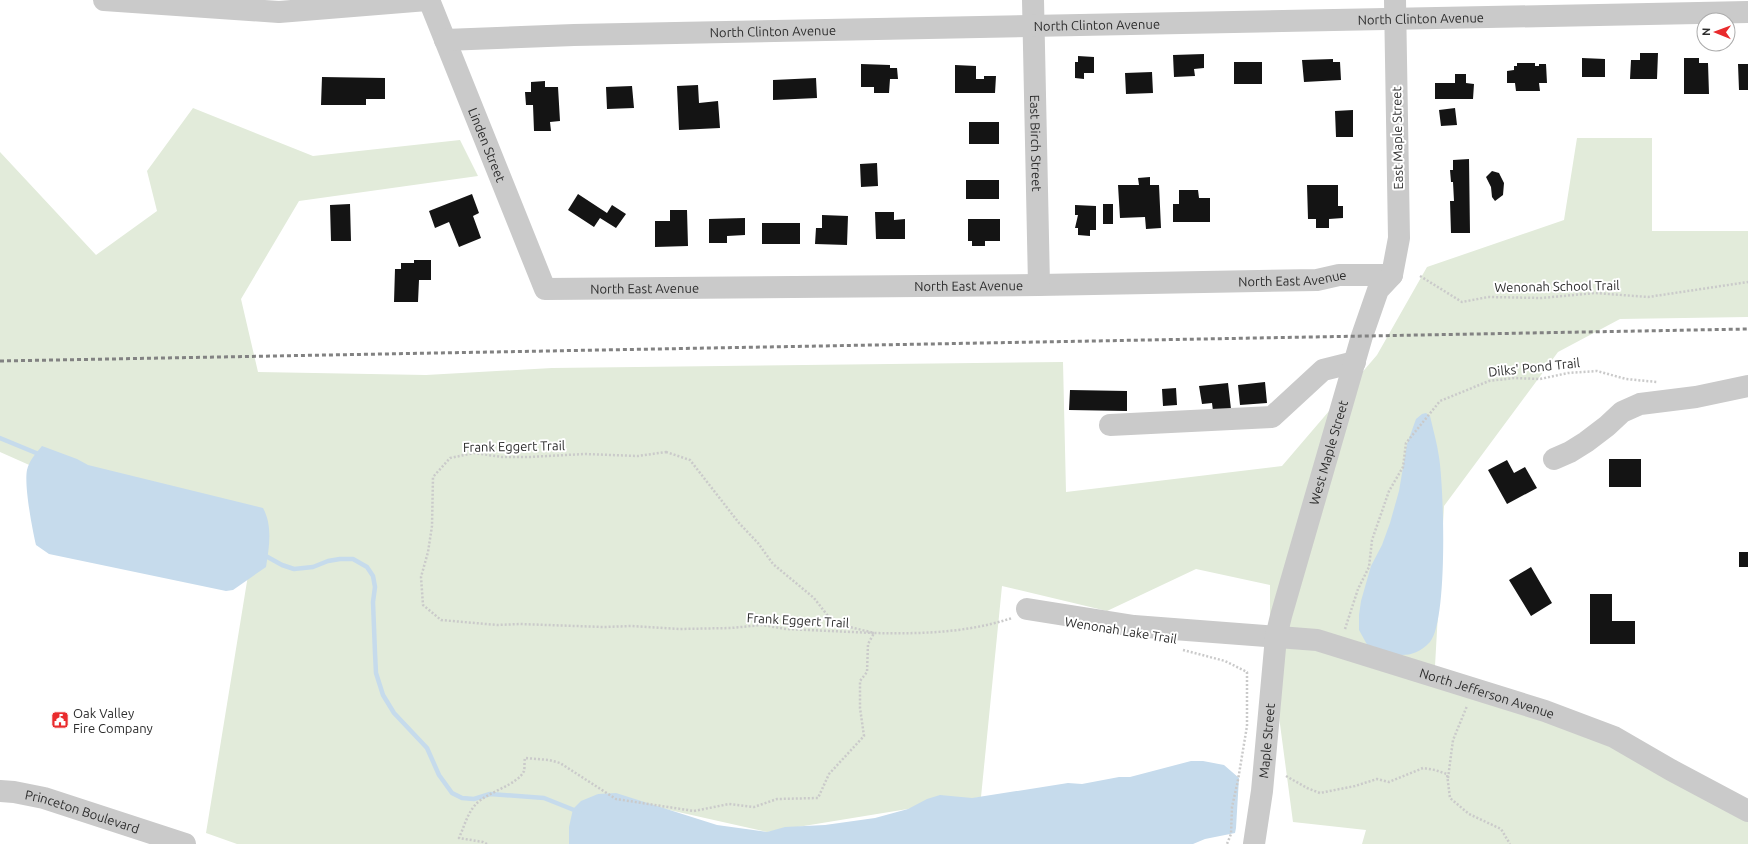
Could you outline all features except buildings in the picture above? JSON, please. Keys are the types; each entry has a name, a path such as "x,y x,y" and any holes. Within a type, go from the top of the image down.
{"street":[{"path":"104,0 279,12 428,0"},
{"name":"Linden Street","path":"428,0 545,289"},
{"name":"East Birch Street","path":"1033,0 1039,285"},
{"name":"North Clinton Avenue","path":"445,40 574,34 1034,27 1395,9 1748,12"},
{"name":"East Maple Street","path":"1392,274 1399,238 1395,9"},
{"name":"North East Avenue","path":"545,289 1039,285 1317,280 1339,275 1392,274"},
{"name":"West Maple Street","path":"1276,637 1355,362 1378,290 1392,274"},
{"path":"1110,425 1272,416 1323,370 1355,362"},
{"path":"1554,459 1570,452 1586,442 1622,412 1640,404 1696,396 1748,386"},
{"name":"North Jefferson Avenue","path":"1022,613 1208,633 1317,640 1545,711 1614,737 1671,770 1748,811"},
{"name":"Maple Street","path":"1254,844 1262,791 1276,637"},
{"name":"Princeton Boulevard","path":"0,791 14,792 44,798 162,841 185,844"}],"path":[{"name":"Wenonah School Trail","path":"1420,276 1462,302 1488,297 1542,298 1595,293 1648,296 1748,282"},
{"name":"Dilks' Pond Trail","path":"1344,631 1358,589 1368,567 1372,540 1389,491 1403,467 1406,443 1440,401 1489,381 1514,378 1540,379 1568,373 1597,371 1626,379 1662,383"},
{"name":"Frank Eggert Trail","path":"666,452 690,460 739,523 758,543 773,564 814,598 828,616 850,627 874,633 786,629 762,626 679,629 647,626 604,627 520,624 497,625 441,620 423,605 421,577 428,552 432,526 433,477 450,458 474,454 502,457 584,454 638,456 666,452"},
{"path":"487,844 459,838 469,814 476,804 495,791 518,779 524,770 524,758 549,760 560,763 616,799 694,811 730,804 754,807 777,799 818,798 829,774 864,736 860,708 860,681 867,672 868,644 874,633 928,633 980,628 1022,613"},
{"name":"Wenonah Lake Trail","path":"1178,648 1224,661 1246,672 1247,726 1232,807 1231,834 1227,844"},
{"path":"1448,780 1453,740 1468,704"},
{"path":"1286,776 1307,788 1320,793 1355,786 1377,779 1389,782 1423,768 1435,770 1447,774 1450,798 1470,814 1501,829 1510,844"}],"green space":[{"path":"193,108 313,156 460,140 478,176 299,201 241,299 258,372 426,375 552,368 1063,362 1066,492 1282,466 1377,355 1427,267 1564,220 1577,138 1652,138 1652,231 1748,231 1748,317 1620,319 1558,352 1444,506 1434,684 1633,747 1748,813 1748,844 1362,844 1366,830 1293,822 1270,649 1270,585 1196,569 1107,611 1002,586 981,797 767,832 598,794 576,844 237,844 206,833 250,563 0,452 0,152 96,255 157,211 147,171"}],"water":[{"path":"1426,413 1430,416 1441,473 1443,553 1440,609 1436,629 1430,642 1416,652 1402,655 1370,650 1359,630 1361,601 1371,566 1382,545 1390,523 1399,491 1407,444 1416,419 1422,414"},
{"path":"42,446 77,459 88,465 263,508 269,530 269,545 266,567 233,590 226,591 49,554 36,545 27,496 26,477 29,463"},
{"path":"1191,761 1203,761 1224,765 1239,778 1235,833 1205,839 1193,844 569,844 569,827 573,809 581,801 598,794 616,793 717,825 767,832 785,827 825,825 875,818 908,809 927,799 940,795 972,798 1068,783 1082,784 1119,777 1130,777"}],"waterway":[{"path":"0,438 41,455"},
{"path":"264,555 282,565 294,569 313,567 328,561 340,559 353,559 367,567 373,576 375,587 373,602 376,673 383,695 394,713 427,748 439,775 452,793 462,798 474,799 490,794 544,798 579,812"}],"railway":[{"path":"0,361 1748,329"}],"place":[{"name":"Oak Valley Fire Company","path":"60,720"}]}
